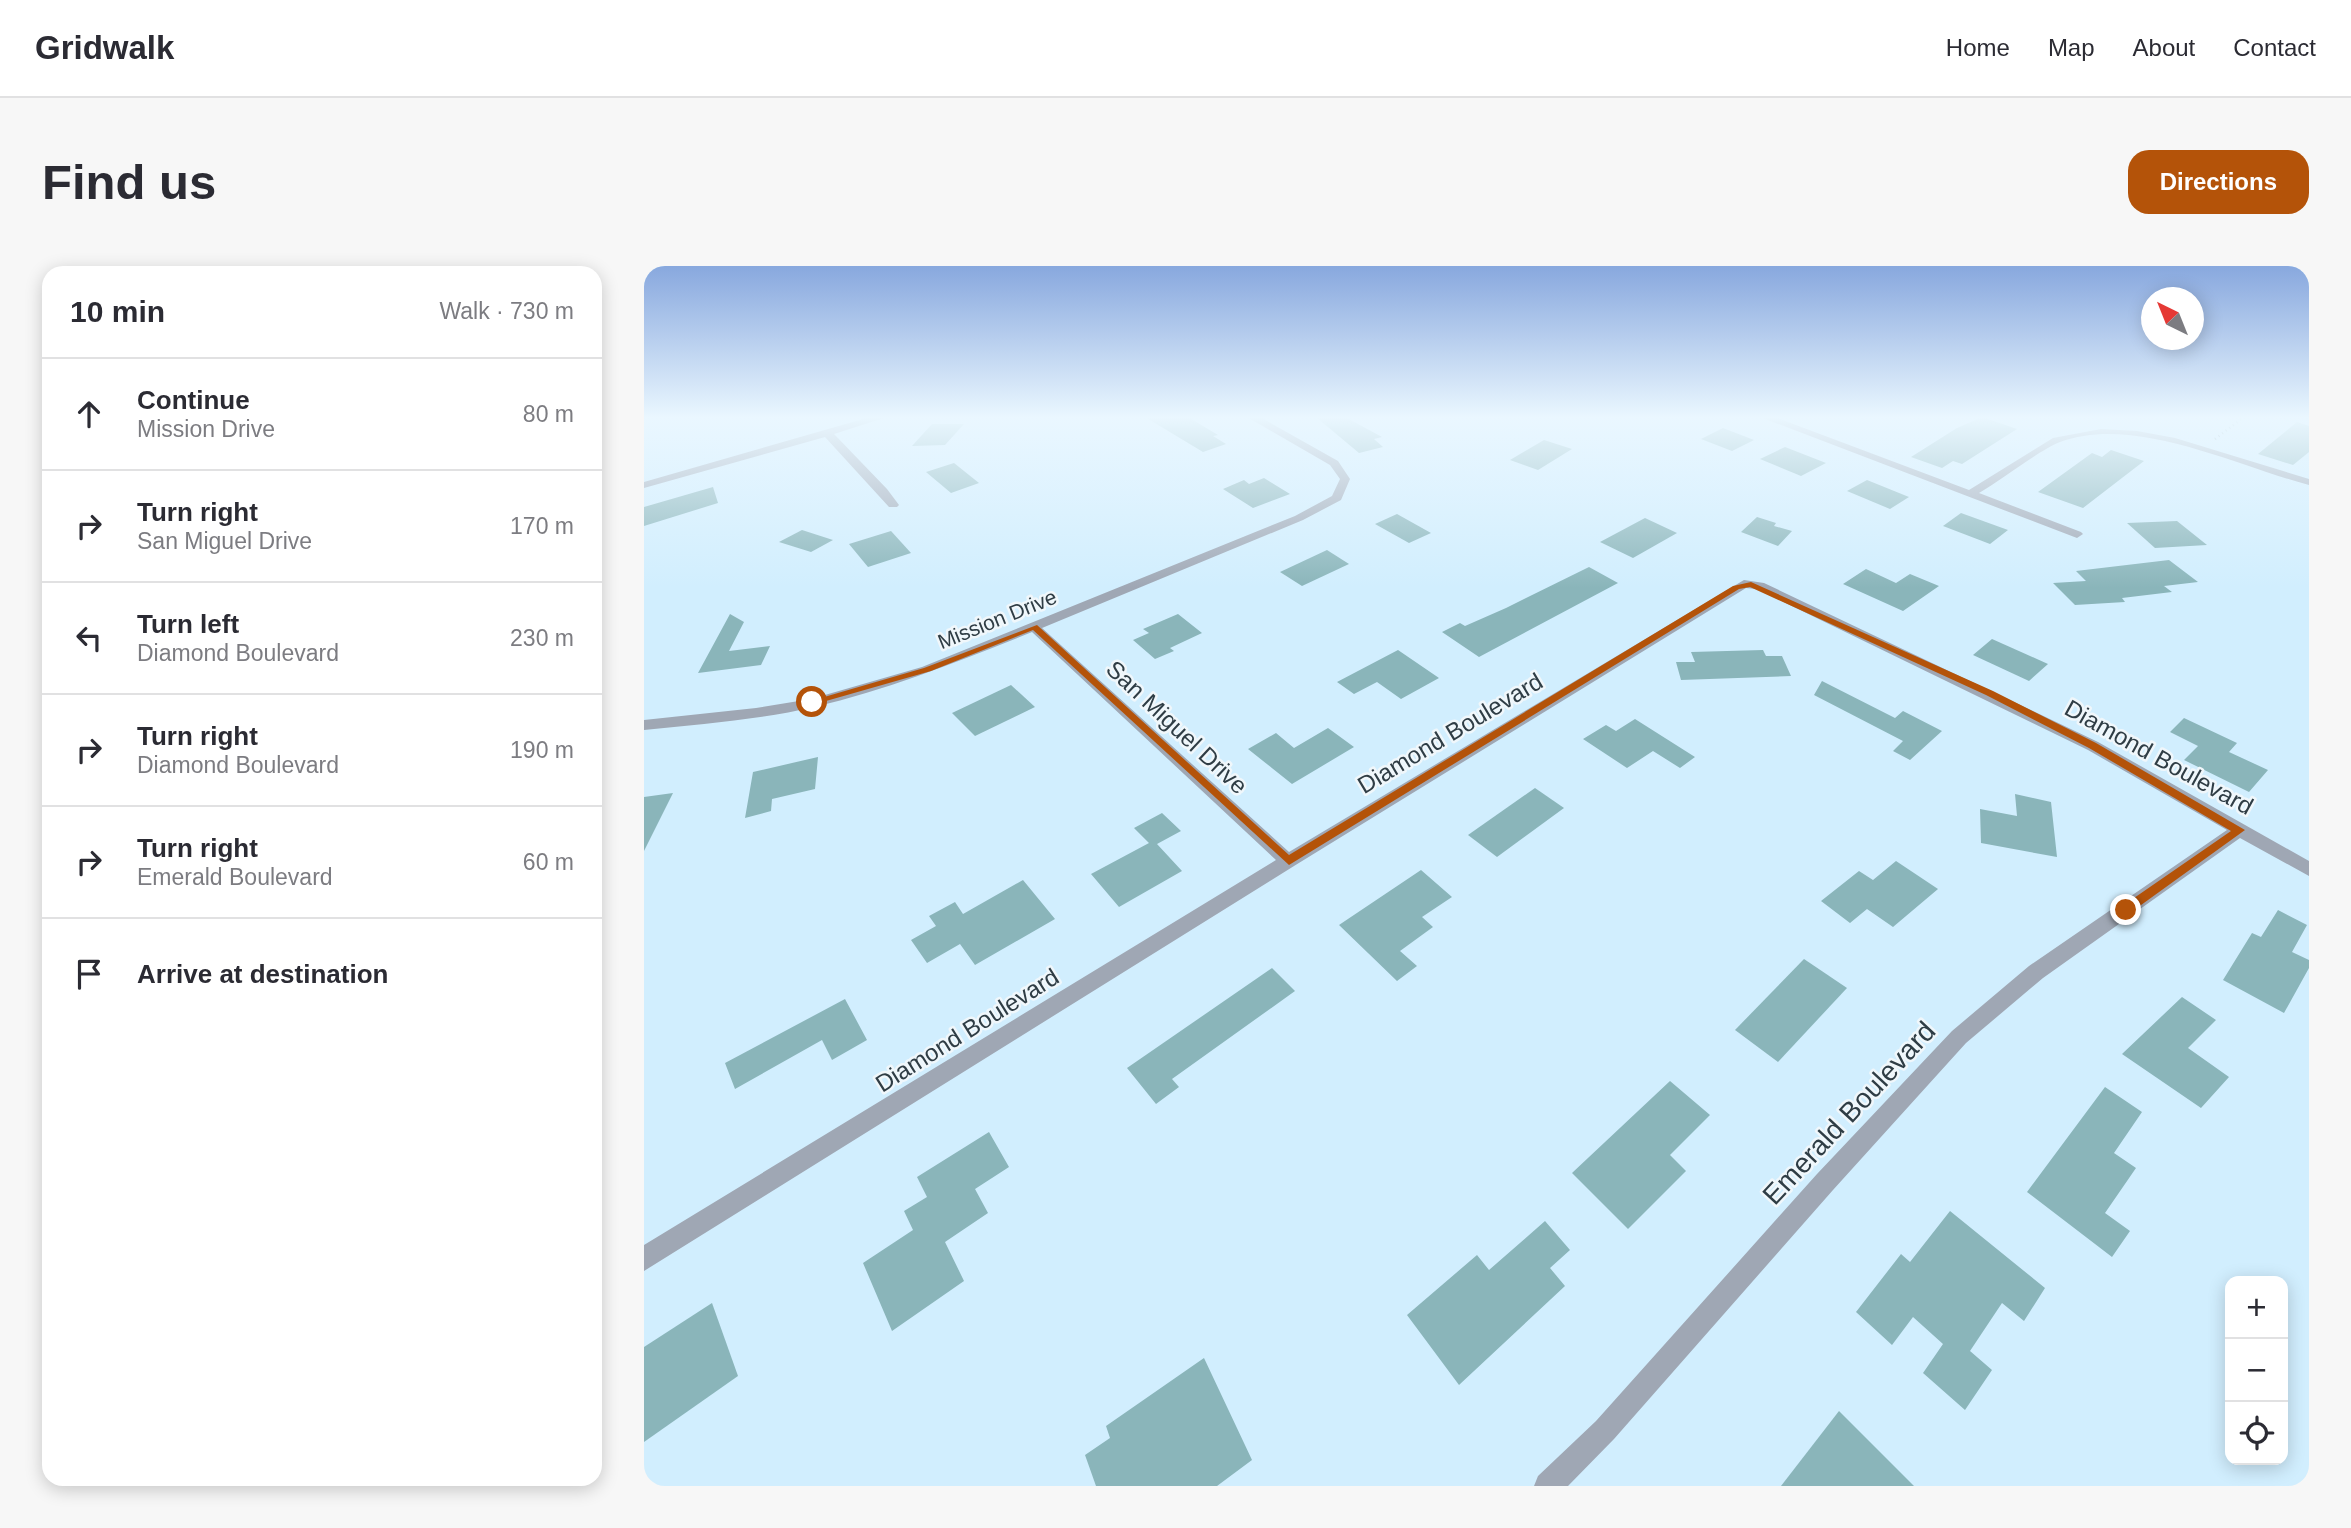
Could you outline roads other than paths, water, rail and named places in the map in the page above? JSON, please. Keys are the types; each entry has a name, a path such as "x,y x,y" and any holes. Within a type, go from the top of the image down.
{"street":[{"path":"644,485 683,474"},
{"path":"867,474 893,505"},
{"name":"Mission Drive","path":"644,725 755,713 812,702 927,670 1327,505 1337,498 1343,486 1345,478 1342,474"},
{"path":"1917,474 2077,534"},
{"path":"1970,494 2002,474"},
{"path":"2282,474 2309,482"},
{"name":"Diamond Boulevard","path":"644,1259 1289,860 1744,584 1760,586 1989,693 2092,746 2309,869"},
{"name":"San Miguel Drive","path":"1034,627 1289,860"},
{"name":"Emerald Boulevard","path":"1548,1486 1605,1430 1825,1182 1959,1037 2036,972 2239,830"}]}
